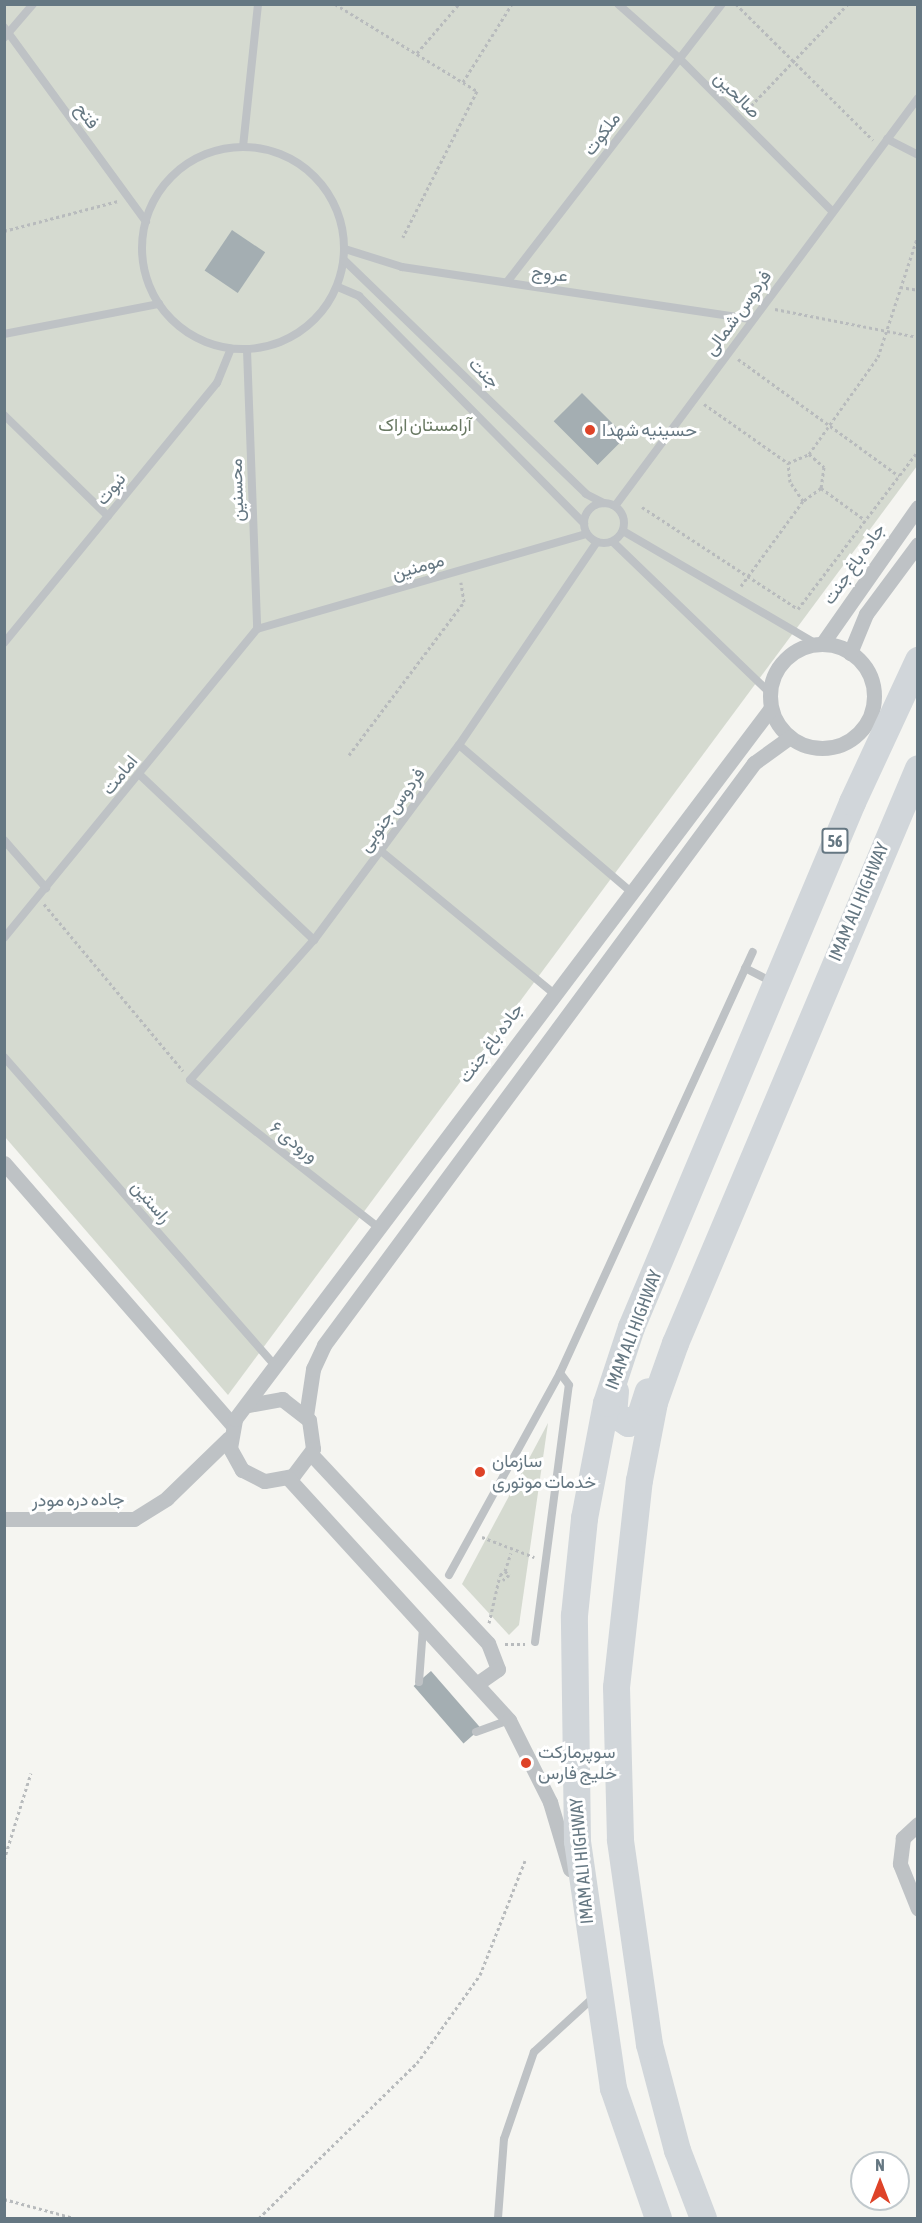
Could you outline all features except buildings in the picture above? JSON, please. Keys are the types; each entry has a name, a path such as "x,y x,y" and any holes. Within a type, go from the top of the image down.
{"highway":[{"name":"IMAM ALI HIGHWAY","path":"658,2218 613,2088 596,1995 586,1920 576,1802 577,1569 597,1439 632,1327 774,983 918,660"},
{"name":"IMAM ALI HIGHWAY","path":"703,2218 677,2150 650,2044 615,1776 616,1687 633,1518 654,1402 675,1343 918,768"},
{"path":"632,1327 612,1406 620,1422 640,1415 675,1343"}],"street":[{"name":"جاده باغ جنت","path":"819,644 918,507"},
{"path":"849,652 866,614 918,544"},
{"path":"819,644 849,652 873,684 874,703 865,726 846,742 827,748 790,737 771,701 782,662 819,644"},
{"name":"جاده باغ جنت","path":"248,1405 771,701"},
{"path":"4,1163 231,1431 233,1457 246,1473 264,1481 288,1478 311,1454 313,1434 306,1416 313,1369 324,1345 754,763 790,737"},
{"path":"475,1097 495,1112"},
{"path":"231,1431 248,1405 282,1399 306,1416"},
{"name":"جاده دره مودر","path":"4,1519 134,1519 167,1498 231,1431"},
{"path":"311,1454 488,1643 498,1669 478,1683"},
{"path":"288,1478 423,1628 478,1683 509,1720 550,1802 586,1920"},
{"path":"918,1824 903,1838 900,1864 918,1909"}],"lane":[{"path":"6,32 33,4"},
{"path":"243,147 258,4"},
{"name":"صالحین","path":"618,4 679,58 832,211"},
{"name":"ملکوت","path":"507,282 722,4"},
{"name":"فتح","path":"6,32 146,222"},
{"name":"فردوس شمالی","path":"615,506 918,98"},
{"path":"887,139 918,155"},
{"path":"243,147 274,152 303,166 326,189 340,217 345,249 345,261 338,286 317,319 285,341 247,350 231,349 190,334 159,304 145,269 146,222 166,184 192,161 243,147"},
{"name":"عروج","path":"345,249 402,267 752,319"},
{"name":"جنت","path":"345,261 586,494 604,503"},
{"path":"338,286 359,296 584,523 587,534 597,542 613,542 771,701"},
{"path":"4,334 159,304"},
{"name":"نبوت","path":"4,643 217,383 231,349"},
{"name":"محسنین","path":"247,350 257,629"},
{"path":"4,415 108,516"},
{"path":"584,523 590,509 604,503 615,506 624,517 623,531 613,542"},
{"path":"623,531 819,644"},
{"name":"مومنین","path":"257,629 587,534"},
{"name":"فردوس جنوبی","path":"190,1080 314,940 459,745 597,542"},
{"name":"امامت","path":"4,938 140,775 257,629"},
{"path":"459,745 629,890"},
{"path":"140,775 314,940"},
{"path":"4,840 46,888"},
{"path":"381,851 553,993"},
{"path":"449,1575 560,1373 753,952"},
{"path":"745,968 774,983"},
{"name":"راستین","path":"4,1057 276,1367"},
{"name":"ورودی ۶","path":"190,1080 378,1228"},
{"path":"535,1642 569,1385 560,1373"},
{"path":"419,1682 423,1628"},
{"path":"477,1732 509,1720"},
{"path":"498,2218 504,2139 534,2052 596,1995"}],"path":[{"path":"335,4 477,91 403,237"},
{"path":"417,53 459,4"},
{"path":"463,82 512,4"},
{"path":"736,4 881,147"},
{"path":"739,118 848,4"},
{"path":"4,231 128,198"},
{"path":"788,463 809,454 878,357 918,235"},
{"path":"900,287 918,291"},
{"path":"761,307 917,337 918,329"},
{"path":"728,352 899,476"},
{"path":"694,398 788,463 790,482 803,501"},
{"path":"642,507 798,609 918,451"},
{"path":"734,595 803,501 821,488 824,467 809,454"},
{"path":"821,488 865,520"},
{"path":"349,755 464,602 460,571"},
{"path":"38,898 190,1080"},
{"path":"472,1532 511,1552 545,1560"},
{"path":"489,1624 503,1580 509,1575 506,1571 511,1552"},
{"path":"4,1860 32,1773"},
{"path":"259,2218 417,2063 480,1975 525,1861"},
{"path":"4,2199 74,2218"}],"green space":[{"name":"آرامستان اراک","path":"4,5 917,5 917,466 228,1395 5,1137"},
{"path":"548,1423 519,1625 509,1635 462,1584"}],"place":[{"name":"حسینیه شهدا","path":"590,430"},
{"name":"سازمان خدمات موتوری","path":"480,1472"},
{"name":"سوپرمارکت خلیج فارس","path":"526,1763"}]}
